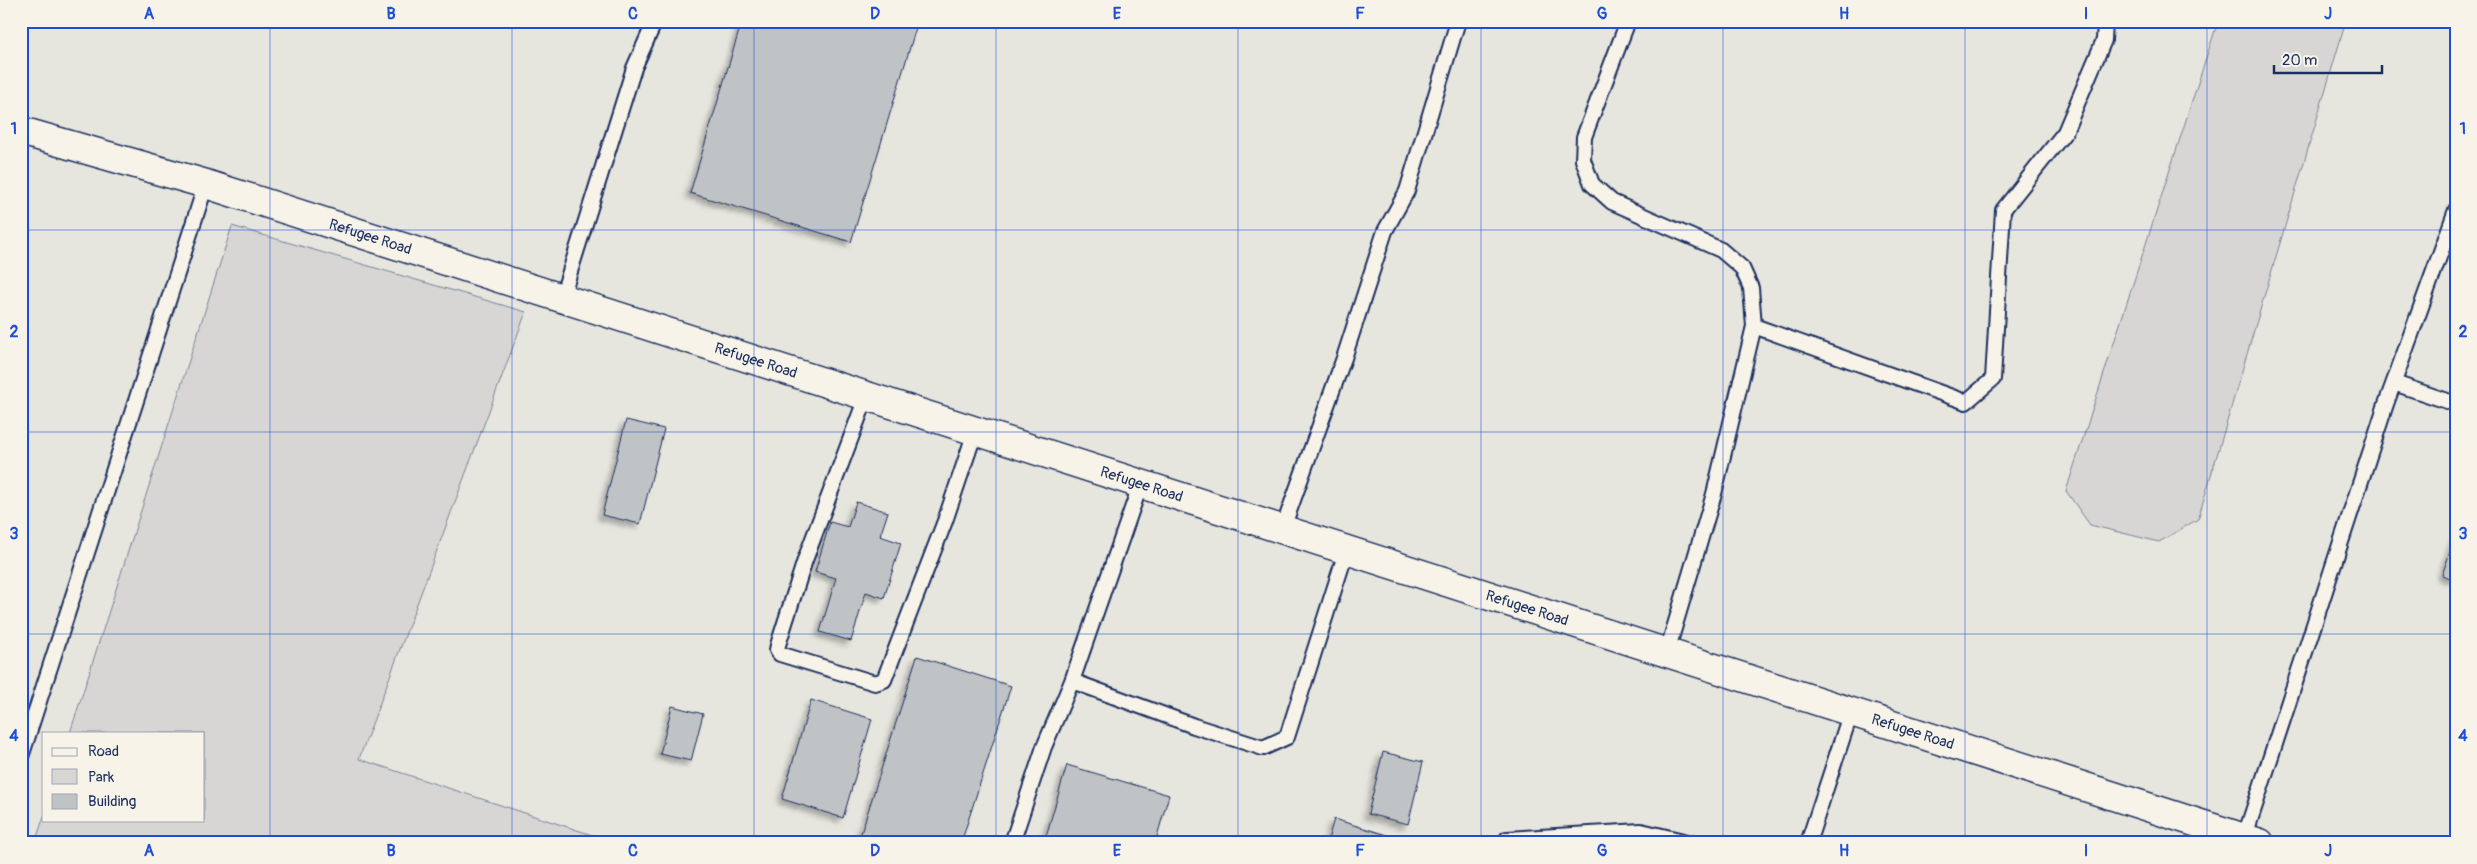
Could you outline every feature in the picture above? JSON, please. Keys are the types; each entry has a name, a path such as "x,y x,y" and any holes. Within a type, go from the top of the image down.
{"main road":[{"name":"Refugee Road","path":"21,131 206,184 562,297 1668,652 2249,841"}],"lane":[{"path":"562,297 634,68 655,21"},
{"path":"1283,528 1344,358 1385,231 1407,191 1458,21"},
{"path":"1628,21 1584,137 1583,160 1592,184 1612,202 1721,250 1742,268 1751,288 1754,326 1714,494 1668,652"},
{"path":"1754,326 1966,402 1993,379 2003,210 2065,132 2104,40 2105,21"},
{"path":"21,757 206,184"},
{"path":"2249,841 2394,382 2456,210"},
{"path":"2394,382 2456,404"},
{"path":"867,395 805,560 778,645 777,650 780,654 875,683 884,680 945,521 976,429"},
{"path":"1012,843 1044,747 1072,681 1141,483"},
{"path":"1072,681 1194,726 1263,748 1287,737 1347,549"},
{"path":"1808,843 1851,712"},
{"path":"1506,843 1507,839 1641,831 1692,843"}],"shaded area":[{"path":"21,21 2218,21 2066,491 2198,519 2346,21 2436,21 2456,28 2456,843 617,843 359,759 526,312 232,226 70,732 42,732 42,822 35,843 21,843"}],"green space":[{"path":"2218,21 2346,21 2198,519 2159,542 2090,525 2066,491"},
{"path":"232,226 526,312 359,759 617,843 35,843 42,822 205,822 205,732 70,732"}],"building":[{"path":"742,21 918,21 851,242 690,193"},
{"path":"626,420 664,429 640,524 602,515"},
{"path":"856,502 888,512 880,536 901,543 884,598 866,592 851,641 820,632 836,578 815,572 830,522 848,527"},
{"path":"2456,535 2456,580 2442,575"},
{"path":"917,656 1011,686 961,843 858,843"},
{"path":"811,700 872,719 843,818 782,799"},
{"path":"672,706 703,714 691,761 660,754"},
{"path":"1383,752 1423,762 1408,824 1368,814"},
{"path":"1067,765 1169,795 1155,843 1044,843"},
{"path":"1334,819 1400,839 1399,843 1327,843"}]}
